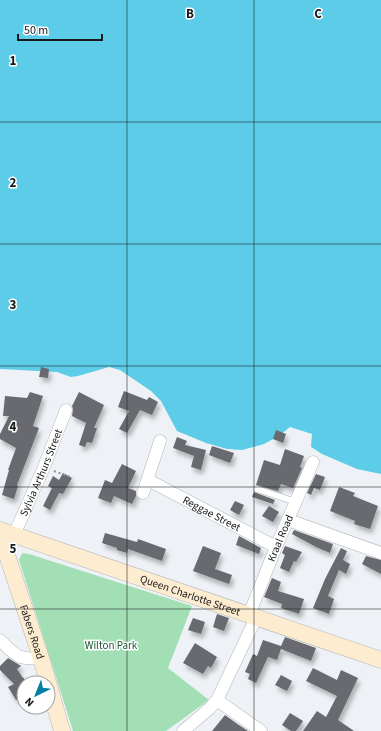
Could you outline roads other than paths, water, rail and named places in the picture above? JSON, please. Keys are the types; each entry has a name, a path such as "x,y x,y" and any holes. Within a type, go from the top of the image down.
{"main road":[{"name":"Queen Charlotte Street","path":"5,533 381,660"},
{"name":"Fabers Road","path":"5,533 62,731"}],"street":[{"name":"Sylvia Arthurs Street","path":"5,533 44,467 66,410"},
{"path":"143,493 160,441"},
{"name":"Kraal Road","path":"183,731 217,700 252,617 276,547 313,462"},
{"name":"Reggae Street","path":"148,480 276,547"},
{"path":"288,520 381,552"},
{"path":"0,640 21,658 41,658"},
{"path":"217,700 261,731"}],"lane":[{"path":"256,489 296,502"}],"water":[{"path":"0,0 381,0 381,474 357,469 322,454 311,447 312,434 290,427 279,436 264,444 242,450 227,449 206,443 177,431 161,401 151,391 120,370 109,367 71,377 57,372 0,369"}],"park label":[{"name":"Wilton Park","path":"111,645"}]}
